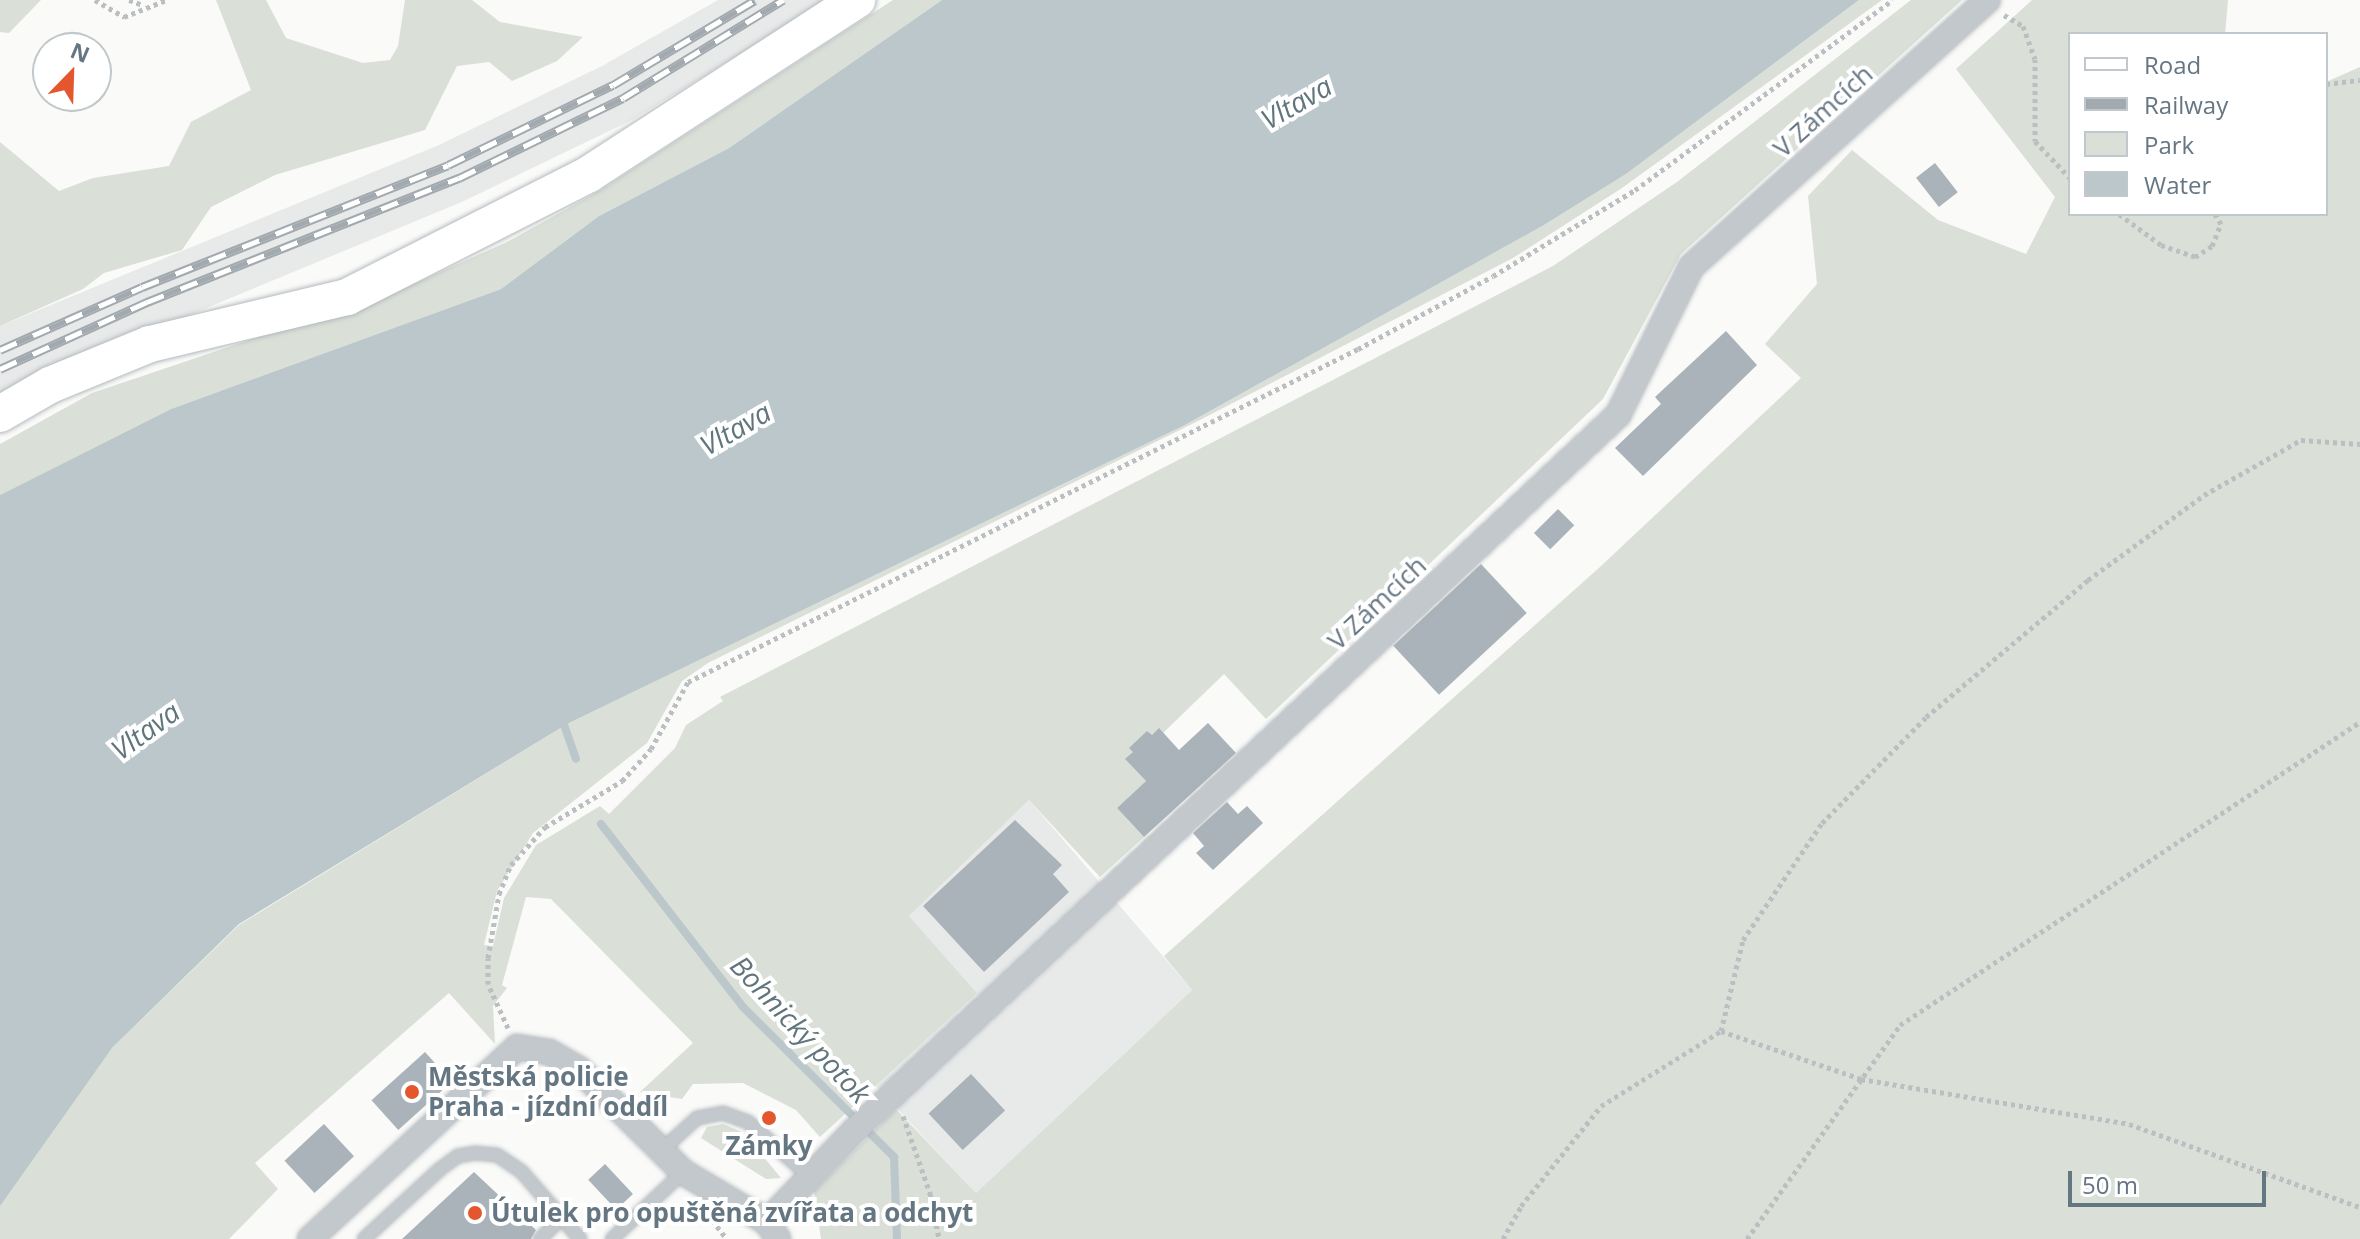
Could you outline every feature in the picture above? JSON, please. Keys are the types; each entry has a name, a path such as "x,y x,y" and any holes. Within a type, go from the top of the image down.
{"main road":[{"path":"0,414 50,385 150,344 361,291 589,174 857,0"}],"street":[{"name":"V Zámcích","path":"772,1230 810,1177 860,1125 1618,415 1691,267 1986,2"},
{"path":"310,1239 517,1047 549,1052 579,1069 683,1172 772,1230"}],"lane":[{"path":"661,1151 697,1118 723,1113 748,1122 810,1177"},
{"path":"364,1239 440,1169 458,1156 475,1153 497,1155 522,1172 580,1239"},
{"path":"612,1239 683,1172"},
{"path":"540,1239 562,1218"}],"path":[{"path":"95,0 124,17 143,5 166,0"},
{"path":"129,0 143,5"},
{"path":"517,1047 488,984 490,932 511,865 545,827 622,781 651,749 688,682 1358,349 1493,276 1635,190 1893,0"},
{"path":"1986,2 2023,26 2035,59 2035,141 2068,176"},
{"path":"2328,84 2360,80"},
{"path":"2122,216 2161,245 2195,257 2212,246 2221,224 2216,216"},
{"path":"1503,1239 1521,1206 1601,1106 1721,1031 1743,940 1822,823 1926,717 2088,580 2204,495 2301,440 2360,444"},
{"path":"1747,1239 1900,1025 2360,722"},
{"path":"1721,1031 1861,1079 2129,1124 2360,1207"},
{"path":"895,1092 930,1193 939,1239"}],"shaded area":[{"path":"718,0 828,0 632,120 464,201 0,394 0,326 439,145 602,66"},
{"path":"1029,800 1192,990 976,1193 876,1086 977,993 909,916"}],"green space":[{"path":"0,0 41,0 9,33 0,32"},
{"path":"216,0 266,0 286,38 363,63 390,60 398,46 405,0 472,0 500,22 583,37 557,61 512,81 489,62 457,66 425,130 275,175 211,207 182,250 104,273 83,289 0,326 0,142 59,191 93,178 169,166 191,122 251,90"},
{"path":"893,0 942,0 729,148 599,216 501,289 171,409 0,495 0,444 92,393 409,286 507,242 599,191"},
{"path":"1859,0 1882,0 1622,188 1513,258 1198,421 708,663 682,681 647,743 533,833 497,891 484,945 493,946 504,898 536,845 600,806 609,814 675,748 686,725 723,701 720,697 1553,266 1677,182 1911,0 1962,0 1681,254 1603,399 1266,719 1224,674 1163,733 1159,729 1133,752 1126,760 1146,781 1117,808 1144,837 1100,877 1029,800 909,916 977,993 820,1137 796,1110 743,1083 693,1084 682,1099 640,1092 693,1043 551,899 526,897 502,985 507,988 493,1006 495,1044 449,993 255,1163 278,1189 229,1239 0,1239 0,1206 10,1187 112,1048 239,925 567,724 1185,425 1544,225 1626,174"},
{"path":"2032,0 2228,0 2225,32 2068,32 2068,216 2328,216 2328,81 2360,67 2360,1239 821,1239 814,1191 896,1109 976,1193 1192,990 1164,956 1600,567 1801,378 1765,344 1817,284 1808,196 1852,150 1938,220 2026,254 2055,197 1956,69"},
{"path":"723,1124 744,1133 781,1178 766,1179 701,1138 707,1127"}],"water":[{"name":"Vltava","path":"942,0 1859,0 1626,174 1544,225 1185,425 567,724 239,924 112,1048 0,1206 0,495 171,409 501,289 599,216 729,148"}],"building":[{"path":"1935,163 1958,192 1939,207 1916,178"},
{"path":"1726,331 1757,365 1643,476 1615,448 1661,404 1655,397"},
{"path":"1558,509 1574,525 1550,549 1534,533"},
{"path":"1481,564 1527,613 1439,695 1393,646"},
{"path":"1208,723 1236,753 1144,837 1117,808 1146,781 1125,759 1133,752 1129,748 1147,731 1152,735 1159,728 1179,750"},
{"path":"1227,802 1238,814 1247,806 1263,823 1213,870 1196,853 1204,846 1193,833"},
{"path":"1015,820 1062,865 1053,874 1069,892 984,972 923,906"},
{"name":"Městská policie Praha - jízdní oddíl","path":"425,1052 452,1082 398,1130 371,1100"},
{"path":"971,1074 1005,1111 963,1150 929,1114"},
{"path":"324,1124 354,1156 315,1193 285,1161"},
{"path":"605,1164 633,1194 616,1210 588,1180"},
{"name":"Útulek pro opuštěná zvířata a odchyt","path":"474,1172 536,1230 531,1239 402,1239"}],"waterway":[{"name":"Bohnický potok","path":"562,719 576,759"},
{"name":"Bohnický potok","path":"601,824 743,1007 894,1157 897,1239"}],"railway":[{"path":"0,350 142,287 448,165 613,85 755,0"},
{"path":"0,369 147,302 459,178 623,98 783,0"}],"place":[{"name":"Městská policie Praha - jízdní oddíl","path":"412,1092"},
{"name":"Zámky","path":"769,1118"},
{"name":"Útulek pro opuštěná zvířata a odchyt","path":"475,1213"}]}
